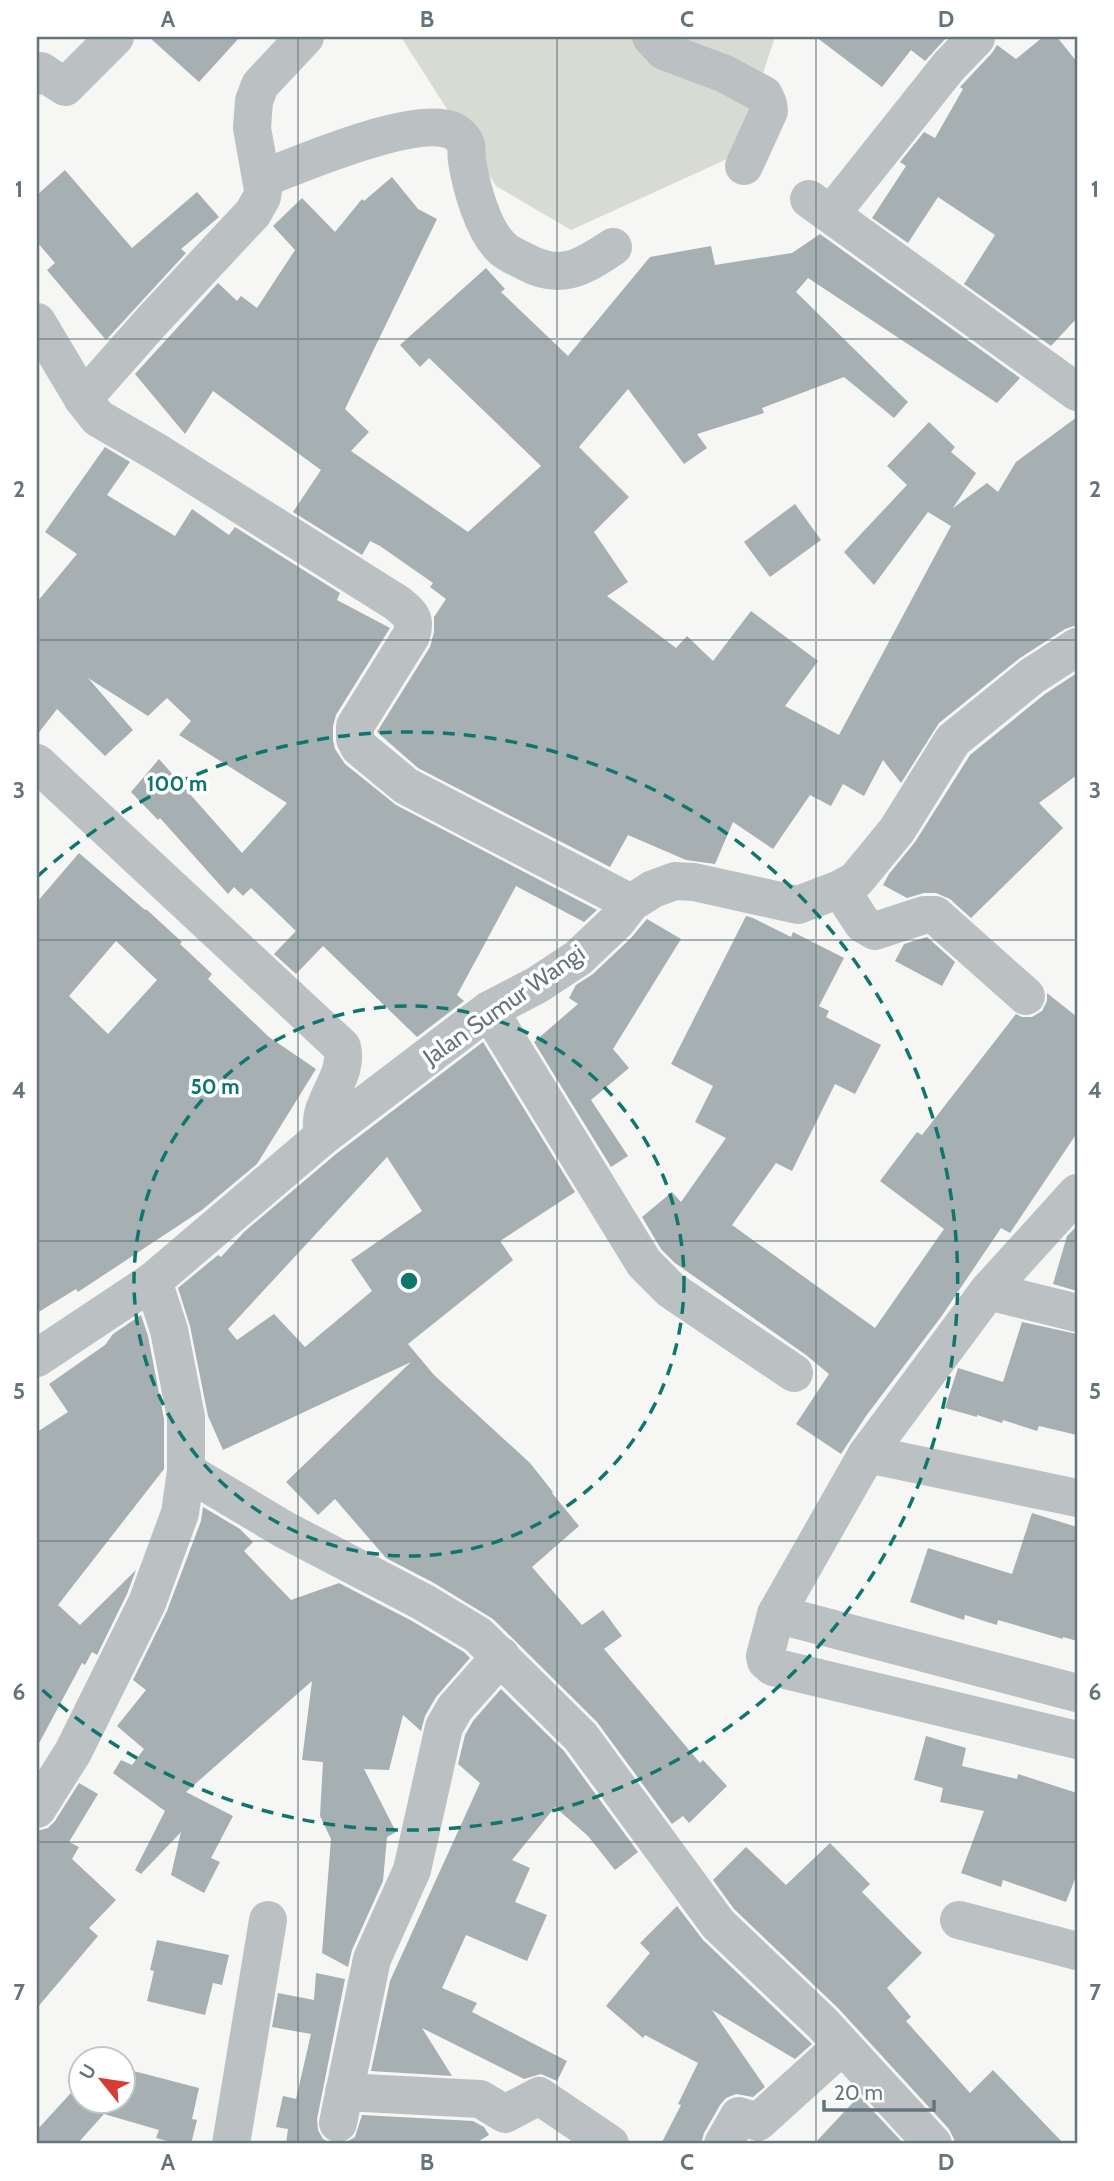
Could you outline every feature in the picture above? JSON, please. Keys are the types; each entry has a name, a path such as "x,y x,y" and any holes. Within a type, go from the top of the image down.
{"street":[{"path":"37,76 41,71 65,87 115,37"},
{"path":"83,399 253,213 262,197 262,179 253,128 254,101 260,85 305,37"},
{"path":"651,37 664,51 724,74 764,95 769,111 744,166"},
{"path":"976,38 820,207 1077,392"},
{"path":"262,179 375,137 410,129 451,130 459,135 466,145 477,204 502,248 539,269 570,271 613,247"},
{"path":"37,322 83,399 98,418 397,603 411,615 414,626 411,636 355,726 355,739 359,747 405,786 631,903"},
{"name":"Jalan Sumur Wangi","path":"37,1358 153,1282 322,1137 489,1010 537,985 578,958 616,922 631,903 653,889 675,881 694,882 798,905 856,880 897,830 953,740 1032,676 1077,647"},
{"path":"37,763 342,1047 342,1069 324,1111 322,1137"},
{"path":"840,889 863,924 875,931 924,915 935,915 1026,996"},
{"path":"489,1010 644,1263 671,1290 794,1373"},
{"path":"1077,1193 989,1291 867,1454 776,1614 765,1651 766,1661 773,1667 1077,1741"},
{"path":"37,1809 73,1752 147,1603 180,1513 186,1471 186,1417 169,1330 153,1282"},
{"path":"989,1291 1077,1313"},
{"path":"867,1454 1077,1498"},
{"path":"186,1471 285,1530 423,1602 478,1635 581,1737 718,1924 822,2023 933,2144"},
{"path":"776,1614 1077,1693"},
{"path":"501,1656 455,1708 444,1727 412,1870 372,1959 341,2107 480,2099 506,2114 539,2096 610,2144"},
{"path":"231,2144 268,1920"},
{"path":"958,1920 1077,1951"},
{"path":"723,2144 739,2116 758,2122 842,2046"}],"shaded area":[{"path":"401,37 775,37 736,155 571,230 496,186"}],"building":[{"path":"149,37 240,37 199,82"},
{"path":"816,37 947,37 925,61 911,50 882,87"},
{"path":"1043,37 1057,37 1077,62 1077,318 1051,346 964,284 995,235 938,197 908,243 872,218 906,166 900,162 924,132 935,138 963,89 960,87 997,45 1016,59"},
{"path":"65,170 132,248 197,192 219,217 181,249 186,253 106,340 47,270 55,263 37,242 37,195"},
{"path":"392,177 418,209 437,219 345,409 369,432 351,451 468,532 541,466 429,358 420,367 400,345 486,268 505,289 501,292 568,356 650,257 711,246 715,265 792,253 820,234 1020,378 997,403 808,278 796,292 908,402 894,418 844,377 762,408 764,413 697,434 707,448 684,464 628,389 579,447 629,497 594,532 628,582 607,596 676,648 687,636 713,661 751,611 818,661 785,706 839,735 951,526 928,512 874,585 844,552 907,485 887,466 929,422 955,447 951,452 976,473 953,508 987,483 998,492 1016,462 1077,417 1077,625 1065,629 1020,658 939,723 901,783 883,760 864,796 843,784 831,806 810,795 773,849 733,822 715,864 686,860 628,835 610,867 418,768 377,732 430,647 434,617 446,599 430,587 433,583 380,546 370,541 362,555 293,512 321,470 213,391 185,434 135,374 218,283 237,301 241,296 257,308 295,250 273,226 302,198 335,232 362,199 364,201"},
{"path":"105,447 130,462 107,495 175,536 192,509 229,535 235,527 340,593 337,600 390,628 336,715 333,740 335,749 345,764 396,805 597,910 584,922 516,886 457,995 464,1001 417,1037 323,946 296,974 274,954 296,931 251,888 243,896 234,887 228,894 160,818 158,820 131,792 159,759 242,853 287,803 179,735 191,721 167,698 148,716 88,678 133,730 105,756 57,709 37,735 37,602 77,554 45,532"},
{"path":"795,504 821,540 770,577 744,542"},
{"path":"1077,673 1077,775 1039,803 1063,828 971,918 950,899 936,893 907,898 883,885 915,842 970,755 1045,694"},
{"path":"79,853 182,942 180,944 212,974 208,979 269,1037 316,1069 257,1164 202,1210 78,1292 76,1289 37,1313 37,902","holes":["116,941 157,980 108,1034 69,996"]},
{"path":"746,916 791,937 793,932 844,958 819,1006 829,1011 826,1017 881,1045 855,1094 835,1084 792,1171 776,1163 732,1225 875,1328 944,1229 880,1181 917,1132 922,1135 1016,1014 1032,1017 1042,1011 1047,1001 1047,993 1077,1017 1077,1133 1010,1233 1001,1228 941,1317 866,1416 841,1454 796,1424 829,1374 675,1263 661,1249 642,1217 672,1192 681,1202 726,1138 695,1122 713,1086 671,1064"},
{"path":"647,919 681,939 613,1049 629,1068 591,1100 628,1156 611,1167 534,1042 578,1004 569,998 576,985 593,974"},
{"path":"927,937 955,962 942,986 895,961 904,944"},
{"path":"483,1042 575,1192 500,1241 513,1260 408,1344 434,1375 530,1463 579,1526 532,1567 582,1625 603,1610 622,1636 604,1649 700,1763 703,1760 727,1786 689,1823 683,1816 672,1824 597,1722 493,1619 386,1558 335,1499 318,1515 286,1482 411,1362 223,1450 208,1416 190,1326 178,1288 218,1255 221,1257 244,1232 336,1154","holes":["387,1157 422,1211 351,1260 372,1291 305,1347 274,1314 237,1340 228,1329"]},
{"path":"1075,1228 1077,1291 1053,1284 1067,1236"},
{"path":"141,1315 148,1336 164,1419 164,1469 58,1605 80,1625 136,1570 97,1655 92,1652 85,1665 82,1663 37,1747 37,1432 68,1412 49,1384 105,1345 113,1334"},
{"path":"1022,1322 1077,1334 1077,1435 1039,1426 1037,1431 1003,1420 1002,1423 945,1408 958,1368 1003,1382"},
{"path":"203,1507 240,1529 253,1542 244,1551 291,1600 339,1583 412,1621 470,1658 436,1697 425,1716 421,1731 403,1715 389,1770 364,1769 396,1832 387,1837 383,1881 352,1950 348,1967 322,1953 331,1839 320,1816 323,1762 302,1760 312,1681 186,1792 233,1816 211,1858 220,1862 204,1893 171,1875 181,1832 141,1874 135,1870 165,1811 113,1773 121,1760 132,1765 144,1749 117,1726 146,1690 133,1680 167,1611 201,1521"},
{"path":"1032,1513 1077,1527 1077,1641 998,1620 997,1625 965,1615 964,1620 910,1602 928,1548 1012,1574"},
{"path":"501,1689 564,1751 638,1852 615,1870 588,1836 555,1807 512,1860 530,1868 515,1902 547,1915 527,1961 466,1935 442,1988 477,2003 472,2012 567,2061 557,2081 541,2074 524,2079 422,2028 452,2076 371,2071 390,1981 480,1783 458,1764 465,1735 473,1721"},
{"path":"926,1736 966,1748 962,1766 1017,1779 1018,1774 1077,1793 1077,1874 1066,1902 1003,1880 1001,1887 961,1873 984,1811 940,1802 943,1788 914,1780"},
{"path":"79,1783 98,1794 69,1842 79,1847 72,1859 116,1900 89,1928 98,1936 37,2008 37,1831 48,1828 55,1821"},
{"path":"830,1843 870,1884 862,1892 922,1953 887,1988 911,2017 906,2021 970,2093 993,2070 1064,2144 954,2144 949,2129 838,2008 734,1909 713,1880 746,1847 786,1885"},
{"path":"677,1906 703,1940 812,2044 795,2059 712,2010 765,2087 753,2097 736,2094 726,2098 704,2133 701,2144 661,2144 698,2063 645,2035 643,2038 606,2006 650,1953 640,1943"},
{"path":"157,1940 229,1955 222,1985 213,1983 205,2015 147,2001"},
{"path":"316,1973 345,1979 317,2119 318,2130 323,2139 333,2144 286,2144 288,2129 276,2127 283,2096 296,2099 311,2034 272,2027 278,1993 314,2000"},
{"path":"136,2072 199,2088 192,2119 197,2120 191,2144 178,2144 156,2138 159,2130 104,2114 136,2114"},
{"path":"859,2096 904,2144 814,2144"},
{"path":"66,2098 66,2114 104,2114 77,2144 37,2144 37,2130"},
{"path":"362,2115 473,2121 484,2127 489,2135 474,2144 338,2144 355,2137"}]}
